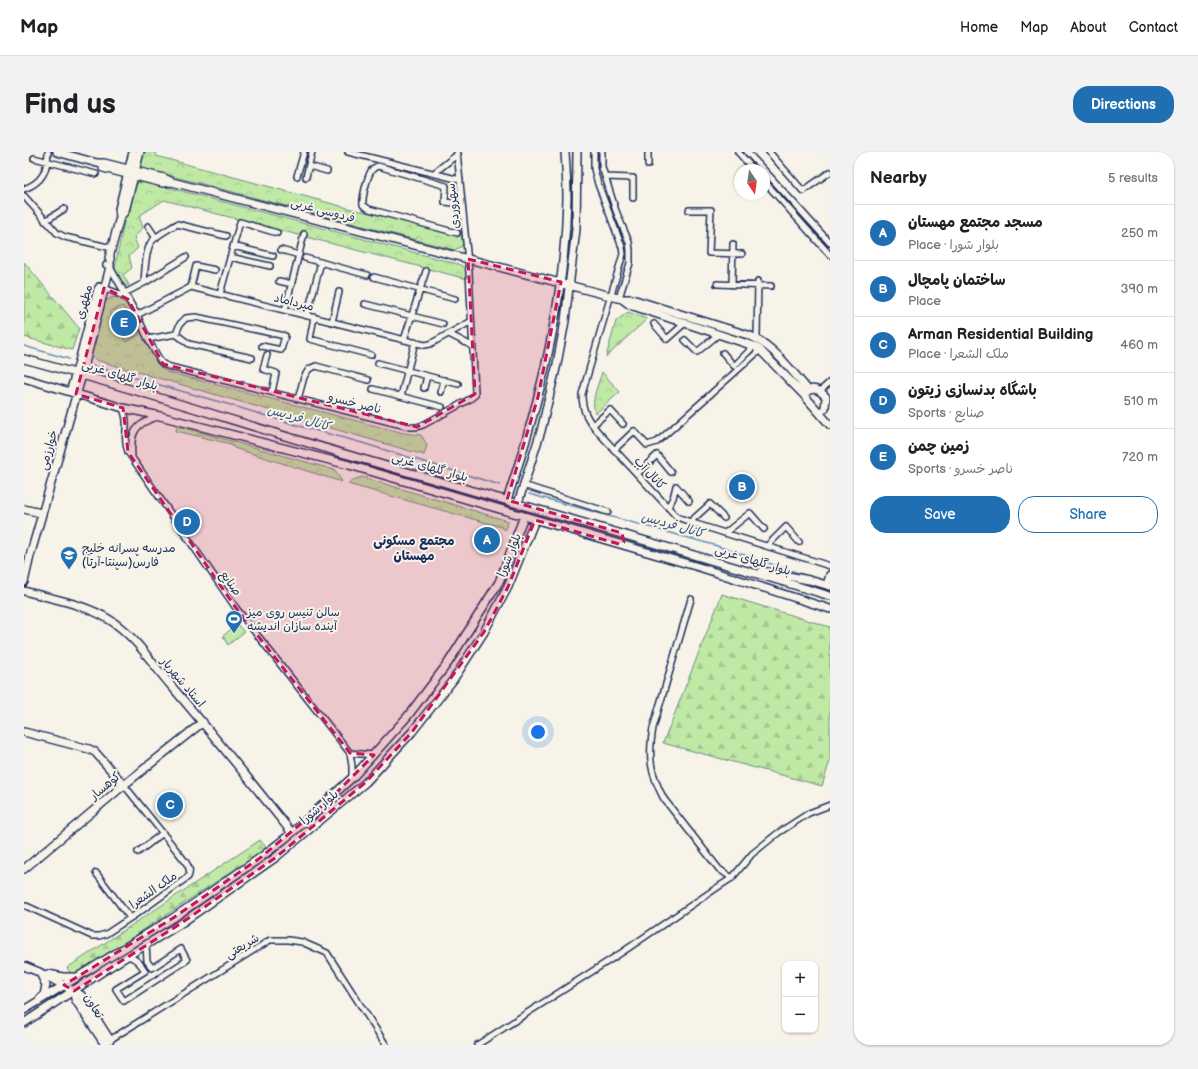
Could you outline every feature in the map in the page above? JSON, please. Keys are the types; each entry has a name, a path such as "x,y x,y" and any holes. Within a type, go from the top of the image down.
{"main road":[{"name":"فردوسی غربی","path":"57,152 97,163 104,163 131,172 164,178 172,182 620,298"},
{"name":"مطهری","path":"131,172 134,152"},
{"name":"مطهری","path":"73,393 79,374 80,358 108,266 120,217 119,209 131,172 140,152"},
{"path":"507,500 538,397 548,354 561,282 567,197 565,152"},
{"path":"518,503 541,431 558,364 570,284 576,229 577,152"},
{"path":"79,374 101,287"},
{"path":"620,298 630,305 757,348 825,412 830,425"},
{"path":"620,298 632,299 646,303 757,338 770,348 805,392"},
{"path":"63,370 73,366 80,358"},
{"name":"بلوار گلهای غربی","path":"24,359 79,374 351,456 622,533 830,596"},
{"name":"بلوار گلهای غربی","path":"24,378 123,408 160,416 349,465 426,487 702,568 830,609"},
{"path":"805,392 814,389 828,395 825,412"},
{"name":"خوارزمی","path":"24,582 73,393"},
{"path":"426,487 423,480 427,478"},
{"path":"513,481 517,487 523,485"},
{"path":"24,508 41,513"},
{"name":"بلوار شورا","path":"24,1010 173,918 260,858 292,833 352,778 399,727 448,662 499,582 524,516"},
{"name":"بلوار شورا","path":"24,1023 180,924 275,858 366,782 412,732 453,680 484,632 508,587 535,520"},
{"path":"618,544 624,542 625,536 622,533"},
{"path":"741,568 809,580 828,586 830,576"},
{"name":"استاد شهریار","path":"24,591 74,604 110,620 124,630 203,722 292,833"},
{"name":"کوهسار","path":"24,869 124,784 203,722"},
{"path":"24,732 89,749 95,752 124,784"},
{"path":"24,966 40,972 63,977 77,977"},
{"path":"40,972 74,991"},
{"path":"37,1002 44,994 46,989 46,985 40,972"},
{"name":"تعاون","path":"74,991 75,999 105,1043"}],"street":[{"path":"24,189 30,187 41,179 45,173 48,152"},
{"path":"297,176 304,152"},
{"path":"306,177 312,152"},
{"path":"348,152 460,180"},
{"path":"373,158 374,152"},
{"name":"کانال آب","path":"594,152 594,169 598,184 622,247 622,261 582,394 582,405 587,419 677,517 830,566"},
{"path":"602,152 602,167 630,250 630,263 620,298"},
{"path":"643,152 648,152 648,165"},
{"path":"738,152 749,164"},
{"path":"747,152 758,164"},
{"path":"769,152 803,191 830,172"},
{"path":"434,174 458,153"},
{"name":"سهروردی","path":"458,153 468,259"},
{"path":"34,158 96,174"},
{"path":"309,166 327,171"},
{"path":"457,233 369,209 363,206 363,200 370,172 378,166 446,186 445,202 462,204"},
{"path":"605,177 633,178 633,198"},
{"path":"770,177 830,243"},
{"path":"770,188 830,255"},
{"path":"24,196 57,233 65,237 111,251"},
{"path":"45,221 64,209"},
{"path":"689,210 711,210 709,253 742,254"},
{"path":"220,294 240,222 277,233"},
{"path":"144,283 148,250 152,240 177,224 226,236"},
{"path":"148,226 156,238"},
{"path":"286,310 304,234"},
{"path":"732,285 733,244"},
{"path":"233,246 273,256"},
{"path":"281,250 299,255"},
{"path":"125,293 186,257"},
{"path":"230,257 270,266"},
{"path":"305,258 367,274"},
{"name":"ناصر خسرو","path":"108,266 125,293 148,339 163,364 410,427 417,427 424,425 470,399 474,394 475,389 470,322 468,259"},
{"path":"307,316 321,262"},
{"path":"137,315 191,287 196,266 215,270"},
{"path":"404,340 426,270"},
{"path":"374,277 455,299"},
{"path":"279,281 292,284"},
{"path":"717,284 758,284 771,286"},
{"path":"757,338 758,284"},
{"path":"101,287 128,299"},
{"name":"میرداماد","path":"191,287 425,345 430,344 470,322"},
{"path":"332,322 339,292"},
{"path":"365,304 443,324"},
{"path":"176,334 180,324 186,318 196,317 285,336 281,350 262,346"},
{"path":"314,317 310,339 371,355"},
{"path":"654,324 667,339 685,323"},
{"path":"148,339 176,334 189,344 252,358"},
{"path":"449,334 472,346"},
{"path":"686,340 697,352 719,334"},
{"path":"401,396 414,342"},
{"path":"723,353 734,366 757,348"},
{"path":"614,450 634,431 647,445 657,442 757,348"},
{"path":"267,355 263,369 276,372 272,392"},
{"path":"378,363 458,384"},
{"path":"298,399 304,377 309,369 316,366 368,380"},
{"path":"424,388 427,376"},
{"path":"441,392 444,380"},
{"path":"820,391 830,382"},
{"path":"373,389 442,407"},
{"name":"صنایع","path":"123,408 127,422 125,445 132,457 236,608 350,753"},
{"path":"593,425 610,410 622,424"},
{"path":"132,457 130,441 134,431 146,420 160,416"},
{"path":"636,474 657,455 671,472"},
{"path":"523,485 608,512"},
{"path":"668,507 673,498 676,486 689,501"},
{"path":"690,522 710,504 724,518"},
{"path":"725,533 750,513 764,530"},
{"path":"767,546 786,527 799,542"},
{"path":"691,599 653,728 650,748 650,762 657,786 664,799 719,869 732,878"},
{"path":"352,778 350,753 374,755"},
{"name":"ملک الشعرا","path":"24,905 92,936 99,936 106,934 188,877 190,872 189,866 124,784"},
{"path":"477,1045 621,953 732,878 752,854 778,833 809,813 830,804"},
{"path":"138,852 163,833"},
{"path":"96,873 130,918"},
{"name":"شریعتی","path":"105,1043 270,940 288,940 302,942 327,953 386,1045"},
{"path":"146,945 147,960 152,968"},
{"path":"181,949 187,960 124,1001 116,989 144,971 152,968 181,949"},
{"path":"128,956 139,962 144,971"}],"highlighted area":[{"path":"468,259 561,282 538,397 507,500 622,533 624,542 619,544 535,520 508,587 484,632 412,732 366,782 275,858 180,924 74,991 64,985 173,918 260,858 329,800 374,755 350,753 236,608 128,452 123,408 76,394 104,288 128,299 163,364 417,427 475,394"}],"green space":[{"path":"142,152 157,152 156,156 348,208 462,235 462,246 455,250 141,168 139,162"},
{"path":"144,181 458,264 466,268 468,275 467,279 164,200 139,216 143,228 134,237 138,248 129,256 132,268 123,275 129,285 124,286 115,269 118,251 131,197 138,183"},
{"path":"24,262 79,328 72,350 24,337"},
{"path":"119,297 125,302 160,366 167,372 404,433 421,435 427,445 424,455 96,360 91,356 105,302 110,298"},
{"path":"123,306 140,334 126,342 109,312"},
{"path":"628,312 647,319 606,357 616,321"},
{"path":"602,372 620,392 596,413 594,409 594,399"},
{"path":"177,426 335,470 342,482 234,448 231,444 176,431"},
{"path":"362,477 508,521 507,527 505,530 501,527 348,484 353,480"},
{"path":"722,594 830,627 830,761 822,786 663,743"},
{"name":"سالن تنیس روی میز آینده سازان اندیشه","path":"237,624 244,632 228,645 223,636"},
{"path":"260,840 267,848 98,960 72,975 67,968"}],"waterway":[{"name":"کانال فردیس","path":"24,346 69,359"},
{"name":"کانال فردیس","path":"93,366 359,442 500,485"},
{"name":"کانال فردیس","path":"529,494 714,545 811,577"}],"place":[{"name":"زمین چمن","path":"124,323"},
{"name":"ساختمان پامچال","path":"742,487"},
{"name":"باشگاه بدنسازی زیتون","path":"187,522"},
{"name":"مسجد مجتمع مهستان","path":"487,540"},
{"name":"مدرسه پسرانه خلیج فارس(سپنتا-آرتا)","path":"69,570"},
{"name":"سالن تنیس روی میز آینده سازان اندیشه","path":"234,634"},
{"name":"Arman Residential Building","path":"170,805"}],"district":[{"name":"مجتمع مسکونی مهستان","path":"414,548"}]}
